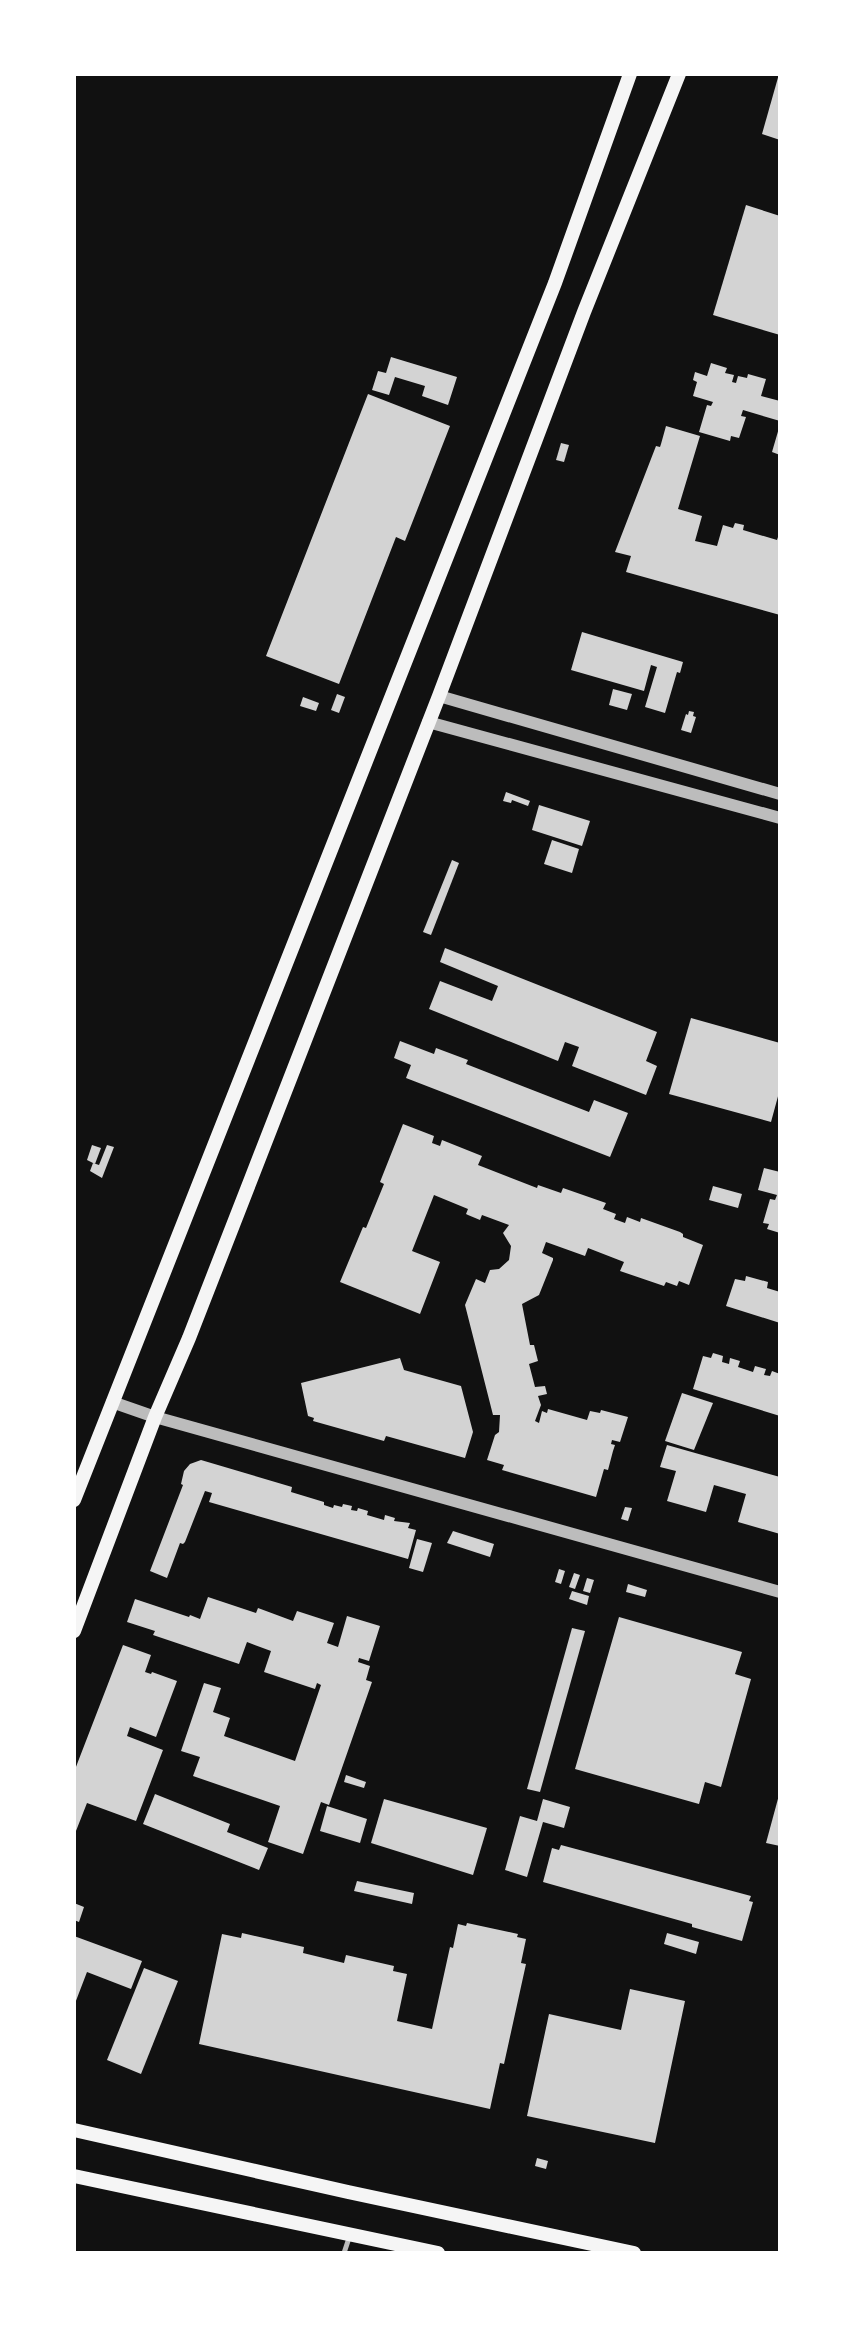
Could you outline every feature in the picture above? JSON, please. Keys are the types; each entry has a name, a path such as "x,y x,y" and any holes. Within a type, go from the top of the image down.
{"main road":[{"path":"74,1500 555,283 630,74"},
{"path":"74,1631 679,74"},
{"path":"74,2130 634,2253"},
{"path":"74,2176 438,2253"}],"street":[{"path":"439,696 780,794"},
{"path":"428,722 780,818"},
{"path":"112,1402 155,1417 780,1592"}],"lane":[{"path":"344,2253 350,2234"}],"building":[{"path":"780,74 780,140 762,134"},
{"path":"746,205 780,216 780,335 713,315"},
{"path":"391,357 457,377 448,405 422,396 425,386 395,377 389,395 372,390 378,371 386,373"},
{"path":"711,363 727,368 725,373 734,375 732,382 736,383 738,376 747,378 748,374 766,379 761,396 780,401 780,421 743,410 741,416 746,417 739,438 731,436 730,441 699,432 707,405 711,406 713,402 693,396 697,382 693,380 695,372 707,376"},
{"path":"368,394 450,426 405,541 396,537 339,684 266,656"},
{"path":"666,426 700,436 678,509 702,516 695,541 717,546 723,525 733,528 735,523 744,525 743,530 777,540 780,531 780,615 626,572 631,556 615,552"},
{"path":"780,428 780,455 772,452"},
{"path":"561,443 569,445 564,462 556,460"},
{"path":"582,632 683,662 665,713 645,707 657,667 651,665 644,691 571,670"},
{"path":"613,689 632,694 627,710 609,705"},
{"path":"337,694 345,697 339,713 331,710"},
{"path":"303,697 319,703 316,711 300,706"},
{"path":"689,711 694,712 693,716 696,717 691,733 681,730"},
{"path":"506,792 530,801 528,806 512,800 511,803 503,801"},
{"path":"539,805 590,821 582,846 532,830"},
{"path":"552,840 579,849 572,873 544,864"},
{"path":"452,860 459,863 431,935 423,932"},
{"path":"445,948 657,1032 646,1061 657,1066 646,1095 572,1066 579,1047 565,1042 558,1061 429,1009 440,981 492,1001 498,986 440,962"},
{"path":"691,1018 780,1043 780,1089 771,1122 669,1094"},
{"path":"400,1041 434,1054 436,1048 468,1060 466,1064 589,1112 594,1100 628,1113 610,1157 406,1078 411,1065 394,1058"},
{"path":"403,1124 434,1136 432,1143 440,1146 442,1140 482,1156 478,1165 537,1188 538,1185 561,1193 563,1188 606,1203 603,1209 616,1214 614,1219 625,1223 627,1217 640,1222 641,1218 680,1232 683,1237 703,1245 689,1285 679,1281 677,1286 666,1282 664,1286 620,1271 624,1262 588,1248 585,1256 546,1242 542,1253 553,1260 539,1295 522,1304 530,1345 534,1345 538,1361 529,1364 535,1387 545,1386 547,1394 538,1396 541,1405 535,1421 539,1423 542,1411 547,1413 548,1409 587,1420 590,1411 600,1413 601,1410 628,1417 620,1442 612,1440 611,1444 615,1445 608,1470 604,1469 596,1497 502,1470 504,1465 487,1460 495,1435 499,1432 500,1415 493,1415 465,1305 476,1279 485,1283 490,1270 499,1269 509,1260 511,1246 503,1233 509,1225 482,1215 480,1220 466,1214 468,1209 434,1195 412,1251 440,1262 420,1314 340,1282 384,1184 380,1182"},
{"path":"92,1145 101,1148 95,1164 87,1160"},
{"path":"107,1145 114,1147 102,1178 90,1171 93,1163 99,1165"},
{"path":"764,1168 780,1172 780,1233 767,1229 769,1224 763,1223 770,1199 775,1200 777,1195 758,1190"},
{"path":"713,1186 742,1194 738,1208 709,1200"},
{"path":"746,1276 768,1282 767,1288 780,1292 780,1323 726,1306 735,1279 745,1281"},
{"path":"713,1353 723,1356 722,1362 729,1364 730,1358 740,1361 738,1367 753,1372 755,1366 766,1369 764,1375 770,1376 772,1371 780,1374 780,1416 693,1389 703,1356 711,1358"},
{"path":"400,1358 404,1370 461,1386 473,1432 465,1458 386,1436 384,1441 313,1421 314,1418 308,1416 301,1383"},
{"path":"682,1393 713,1403 694,1450 665,1441"},
{"path":"667,1445 780,1477 780,1534 738,1522 746,1494 714,1485 706,1512 667,1501 676,1471 660,1467"},
{"path":"201,1460 292,1487 291,1492 324,1502 324,1505 333,1508 334,1505 342,1507 343,1504 352,1506 351,1510 357,1511 358,1508 368,1511 367,1515 384,1520 385,1515 395,1518 394,1521 410,1523 408,1528 416,1530 408,1559 209,1502 212,1493 205,1491 167,1578 150,1571 183,1485 184,1471 190,1464"},
{"path":"625,1507 632,1508 628,1521 621,1519"},
{"path":"453,1531 494,1544 490,1557 447,1543"},
{"path":"417,1539 432,1543 423,1572 409,1568"},
{"path":"559,1569 565,1571 561,1584 555,1582"},
{"path":"574,1573 580,1575 575,1589 569,1587"},
{"path":"587,1578 594,1580 590,1593 583,1591"},
{"path":"628,1584 647,1590 645,1597 626,1592"},
{"path":"572,1591 589,1596 587,1605 569,1599"},
{"path":"208,1597 256,1613 258,1608 293,1621 297,1611 334,1623 327,1643 338,1647 347,1616 380,1626 369,1661 359,1658 358,1662 370,1666 366,1680 372,1682 329,1805 321,1802 303,1854 268,1842 280,1806 193,1776 200,1757 181,1751 204,1683 221,1688 213,1712 230,1718 224,1736 295,1761 321,1685 317,1683 315,1689 264,1672 271,1651 247,1642 239,1664 153,1635 155,1631 127,1622 135,1599 200,1619"},
{"path":"619,1617 742,1652 735,1674 751,1679 721,1787 705,1782 699,1804 575,1769"},
{"path":"572,1628 585,1631 540,1792 527,1789"},
{"path":"123,1645 151,1655 145,1672 177,1681 156,1737 130,1727 127,1736 163,1750 136,1821 87,1803 74,1836 74,1772"},
{"path":"346,1775 366,1782 364,1788 344,1782"},
{"path":"155,1794 230,1824 227,1832 268,1848 259,1870 143,1824"},
{"path":"780,1795 780,1846 766,1843"},
{"path":"384,1799 487,1828 473,1875 371,1843"},
{"path":"543,1799 570,1807 564,1828 543,1822 527,1877 505,1870 520,1816 537,1821"},
{"path":"327,1806 367,1819 360,1843 320,1831"},
{"path":"561,1845 751,1896 749,1901 753,1902 742,1941 543,1882 552,1848 559,1850"},
{"path":"357,1881 414,1893 412,1904 354,1891"},
{"path":"74,1903 84,1907 79,1922 74,1920"},
{"path":"467,1923 518,1934 517,1937 526,1939 521,1963 526,1964 504,2064 500,2063 490,2109 199,2044 222,1934 241,1938 242,1933 304,1947 303,1953 344,1963 346,1955 394,1966 393,1971 407,1974 397,2021 432,2029 450,1947 453,1948 458,1924 466,1926"},
{"path":"667,1933 699,1942 696,1954 664,1944"},
{"path":"74,1936 142,1961 131,1989 87,1972 74,2006"},
{"path":"144,1968 178,1981 141,2074 107,2060"},
{"path":"630,1989 685,2001 655,2143 527,2116 549,2014 621,2030"},
{"path":"537,2158 548,2161 546,2169 535,2166"}]}
